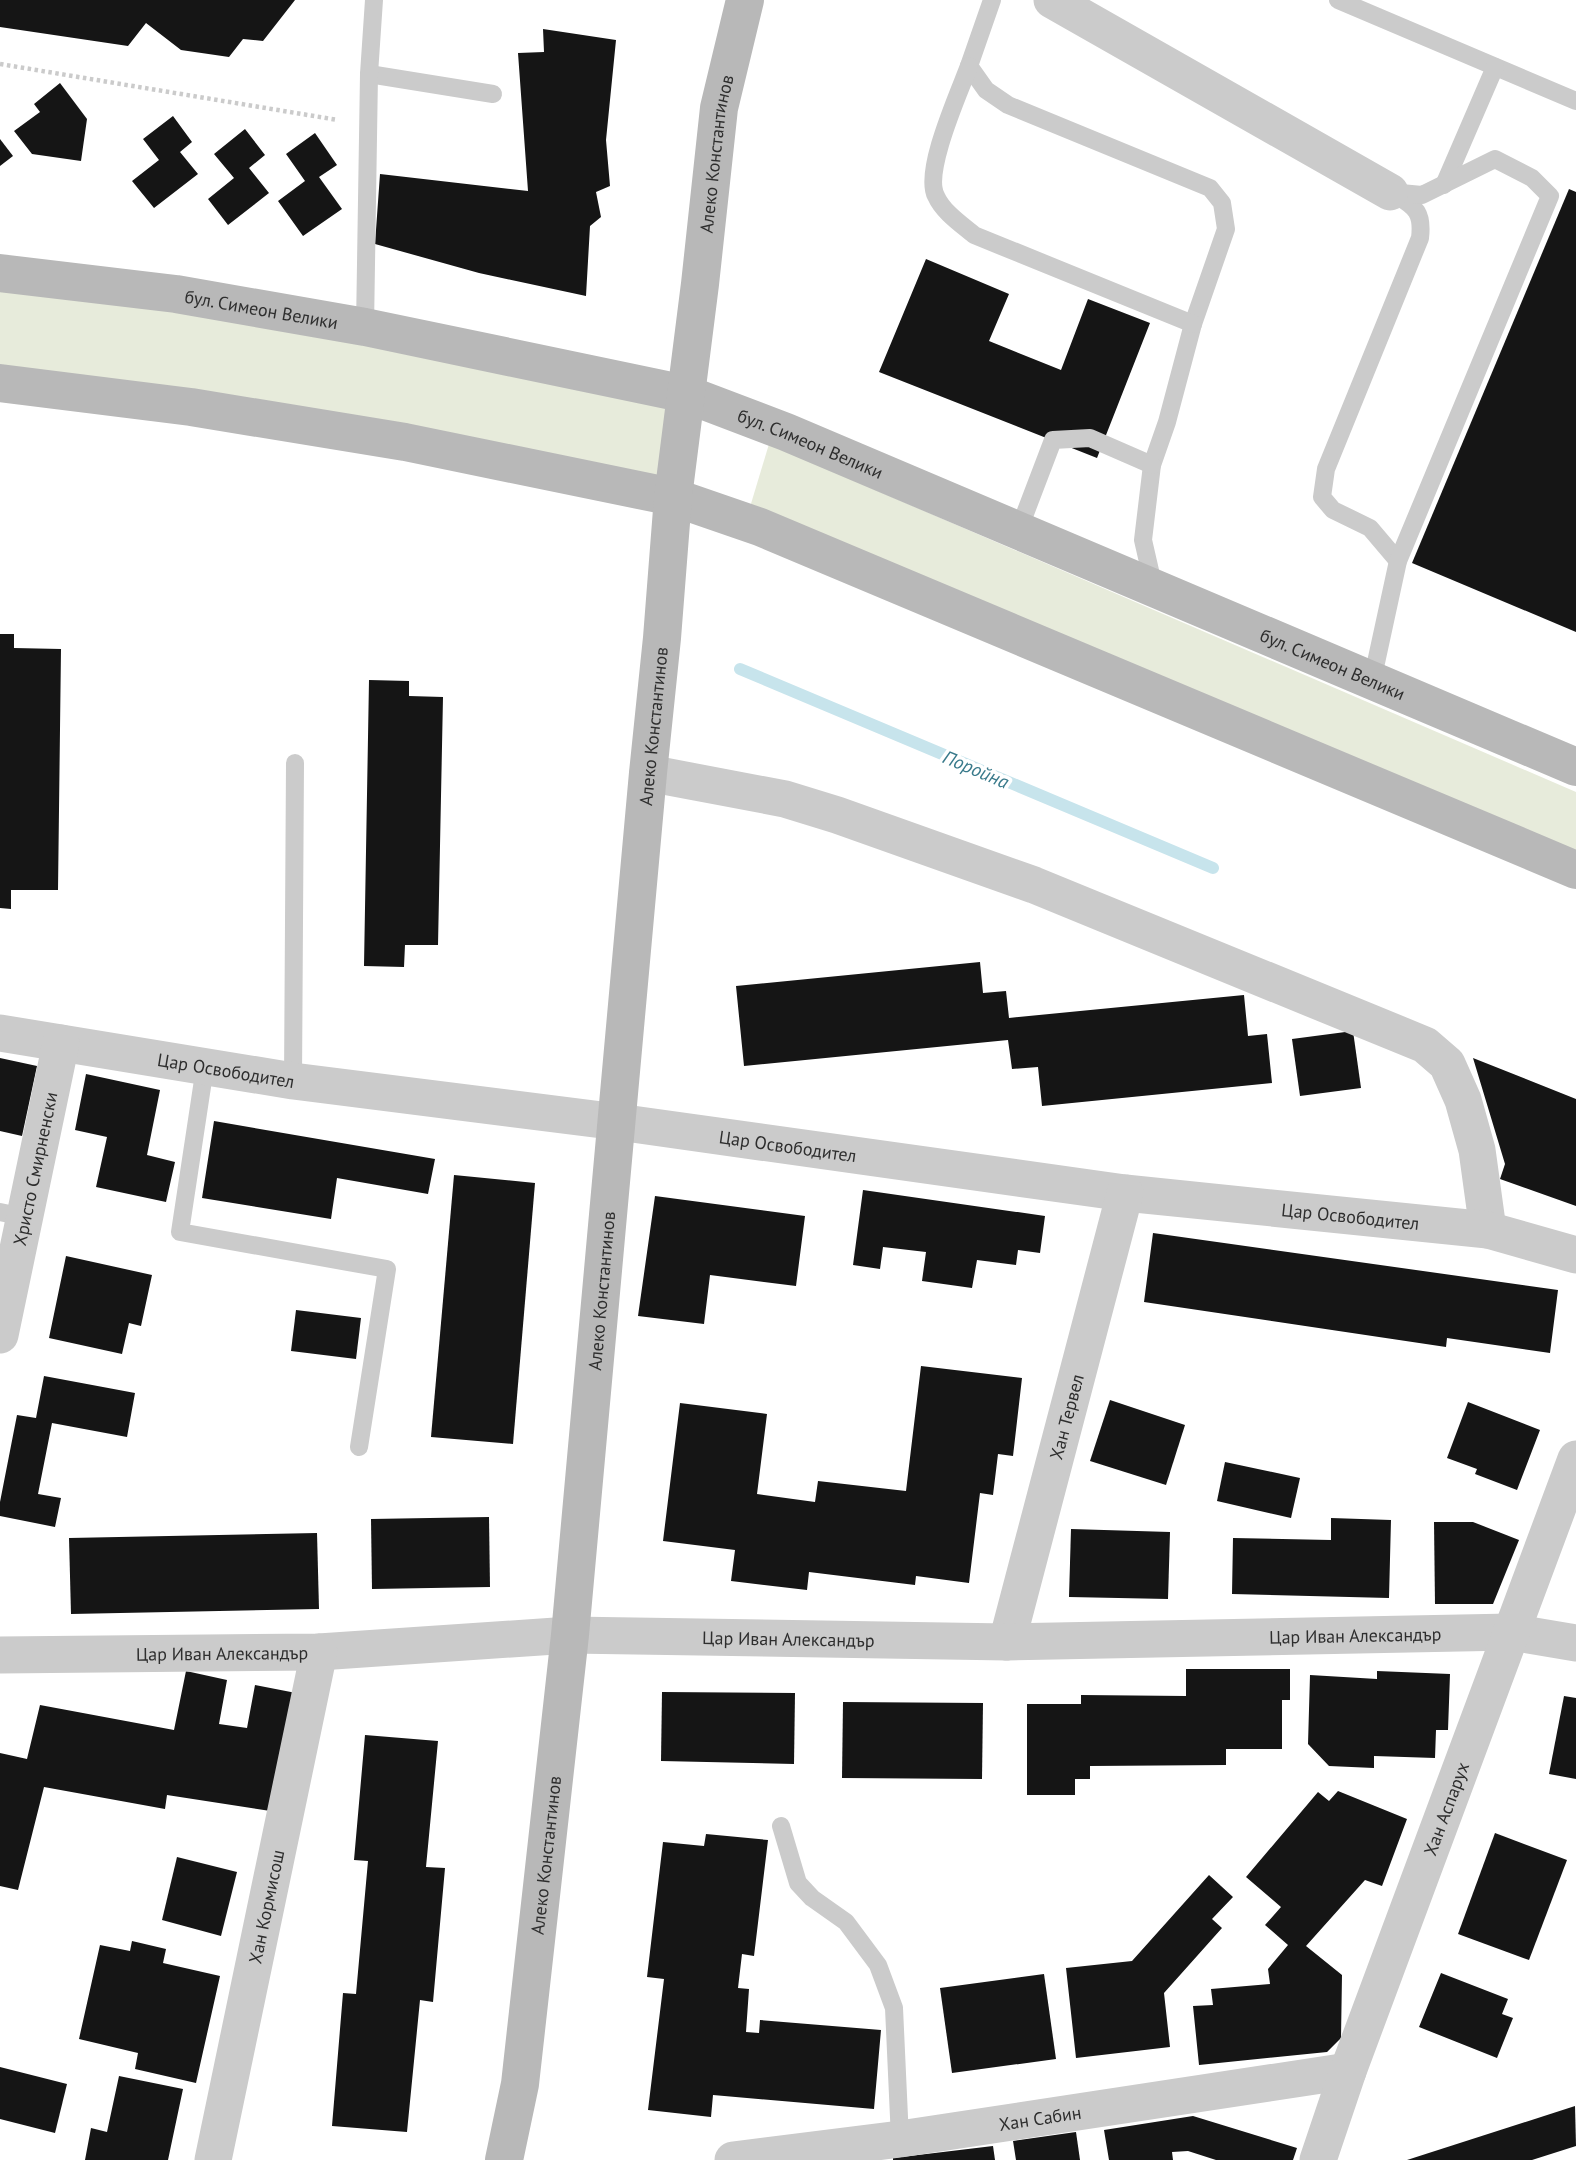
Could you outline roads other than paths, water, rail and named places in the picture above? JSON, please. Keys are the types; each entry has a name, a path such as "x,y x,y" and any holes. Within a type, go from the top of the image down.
{"main road":[{"name":"Алеко Константинов","path":"504,2160 520,2084 570,1635 673,497 719,108 745,0"},
{"name":"бул. Симеон Велики","path":"0,273 176,294 365,327 686,394 786,432 1576,767"},
{"path":"0,383 191,407 392,440 673,497 760,527 1576,870"},
{"name":"Алеко Константинов","path":"520,2084 525,2160"}],"street":[{"path":"1052,0 1390,192"},
{"path":"648,773 785,799 837,814 1034,886 1425,1045 1447,1064 1463,1100 1478,1150 1489,1230"},
{"name":"Цар Освободител","path":"0,1033 293,1081 618,1122 1125,1193 1489,1230 1576,1255"},
{"name":"Христо Смирненски","path":"0,1335 12,1214 61,1043"},
{"name":"Хан Тервел","path":"1007,1642 1125,1193"},
{"name":"Хан Аспарух","path":"1318,2160 1348,2071 1576,1459"},
{"name":"Цар Иван Александър","path":"0,1655 319,1651 570,1635 1007,1642 1511,1632 1576,1643"},
{"name":"Хан Кормисош","path":"212,2160 319,1651"},
{"name":"Хан Сабин","path":"733,2160 900,2139 1348,2071"}],"lane":[{"path":"365,327 369,74 374,0"},
{"path":"992,0 934,163 934,195 949,214 974,235 1193,324"},
{"path":"1338,0 1576,101"},
{"path":"969,66 986,90 1008,105 1210,188 1222,203 1227,229 1193,324 1167,422 1152,465 1143,540 1155,590"},
{"path":"1444,185 1495,67"},
{"path":"369,74 493,94"},
{"path":"1372,681 1398,561 1550,196 1532,178 1495,159 1422,195 1390,192"},
{"path":"1390,192 1413,206 1422,222 1420,238 1326,468 1322,497 1333,510 1370,528 1398,561"},
{"path":"1018,532 1053,440 1090,438 1152,465"},
{"path":"293,1081 295,763"},
{"path":"205,1067 180,1232 387,1269 359,1447"},
{"path":"781,1826 797,1883 812,1898 846,1922 878,1965 886,1986 894,2008 900,2139"}],"waterway":[{"name":"Поройна","path":"740,669 1213,868"}]}
